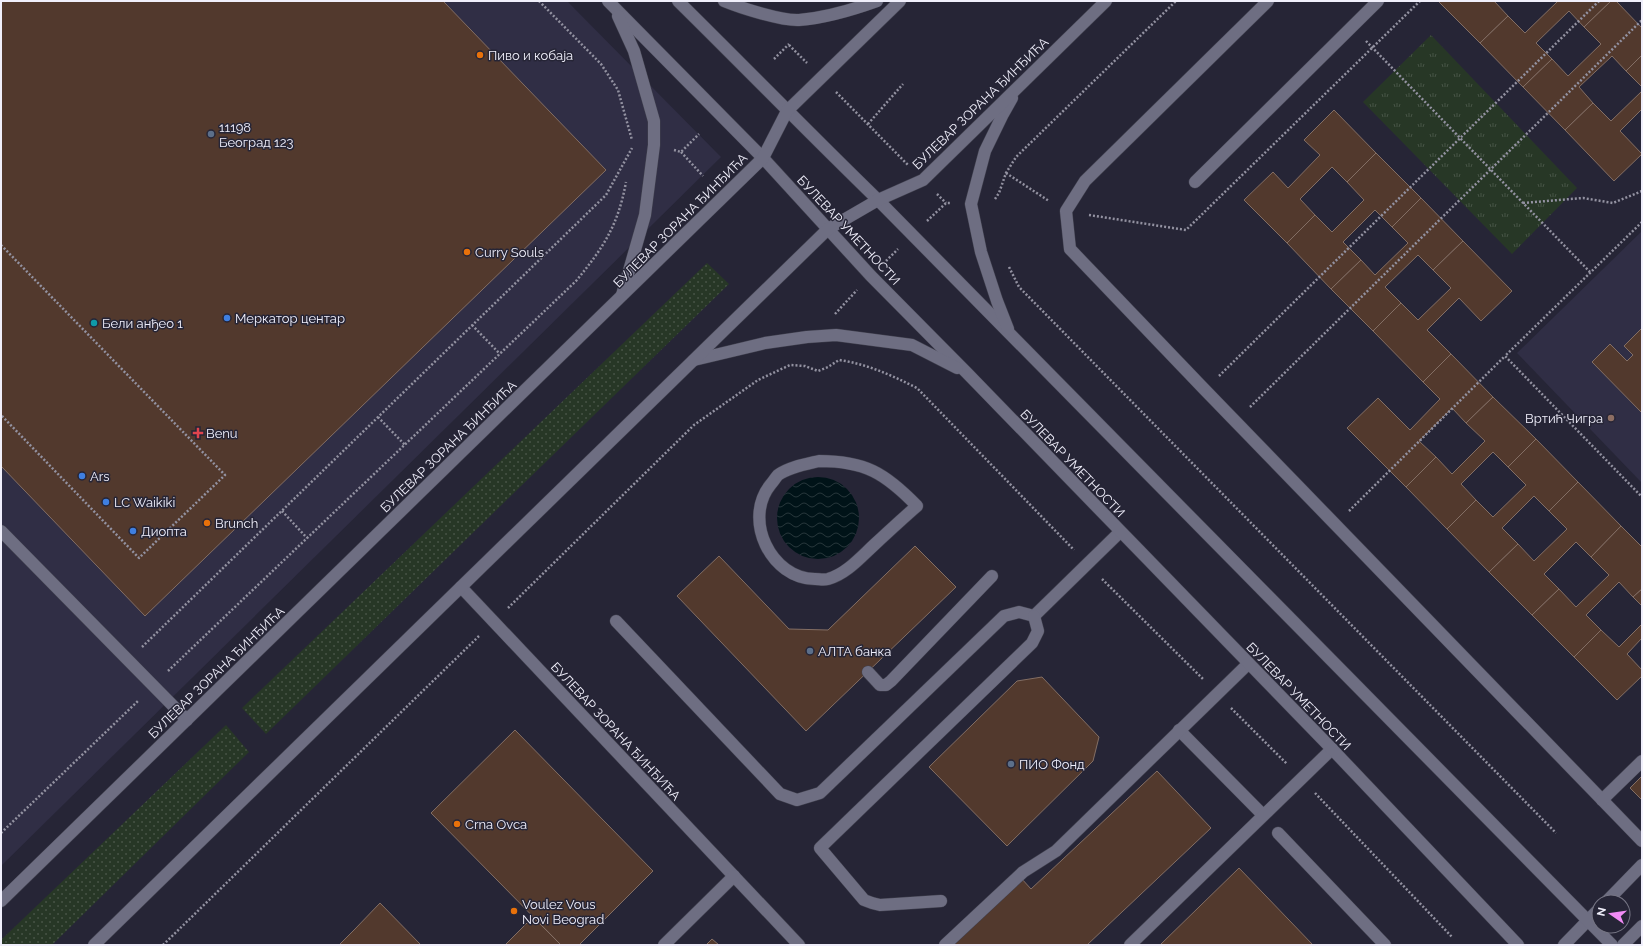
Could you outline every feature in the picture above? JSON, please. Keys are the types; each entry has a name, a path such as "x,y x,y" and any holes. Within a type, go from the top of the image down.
{"street":[{"path":"678,1 878,200 1612,945"},
{"path":"724,1 782,18 798,20 837,14 877,1"},
{"name":"БУЛЕВАР ЗОРАНА ЂИНЂИЋА","path":"1,901 763,158 787,111 900,1"},
{"name":"БУЛЕВАР ЗОРАНА ЂИНЂИЋА","path":"94,945 828,229 878,200 923,180 1106,1"},
{"path":"1268,1 1085,182 1066,211 1070,248 1102,284 1204,390 1642,841"},
{"path":"1195,182 1378,1"},
{"path":"611,4 634,51 649,97 654,122 654,145 645,215 622,296"},
{"name":"БУЛЕВАР УМЕТНОСТИ","path":"611,4 763,158 871,276 1332,749 1518,945"},
{"path":"1010,334 997,301 981,252 971,204 985,151 1003,114 1022,82"},
{"path":"693,360 765,343 807,337 836,335 912,345 967,373"},
{"path":"819,461 837,461 867,468 890,480 899,487 917,506 847,570 827,579 806,579 790,573 774,559 764,541 759,523 761,503 766,491 778,475 801,465 819,461"},
{"path":"1,531 187,720"},
{"path":"1034,616 1120,532"},
{"path":"868,672 880,685 891,681 992,576"},
{"name":"БУЛЕВАР ЗОРАНА ЂИНЂИЋА","path":"461,587 799,945"},
{"path":"616,621 780,794 797,800 820,793 1004,616 1019,612 1034,616"},
{"path":"941,901 880,905 864,900 820,848 1032,643 1038,631 1034,616"},
{"path":"945,945 1024,872 1056,851 1248,664"},
{"path":"1179,730 1263,815"},
{"path":"1130,945 1332,749"},
{"path":"1602,800 1642,761"},
{"path":"1278,833 1386,945"},
{"path":"1614,894 1642,865"},
{"path":"664,945 734,876"},
{"path":"1564,945 1591,918"},
{"path":"1623,945 1642,926"}],"path":[{"path":"539,1 601,64 618,90 633,145 630,160"},
{"path":"774,59 789,44 946,203 971,204 993,201 999,194 1006,173 1016,157 1176,1"},
{"path":"1006,173 1066,211 1186,230 1420,1"},
{"path":"1204,390 1599,1"},
{"path":"1235,421 1642,20"},
{"path":"1372,47 1590,272"},
{"path":"868,124 904,84"},
{"path":"681,152 699,134"},
{"path":"128,661 606,195 633,145"},
{"path":"668,149 681,152 703,176"},
{"path":"1,833 576,281 597,255 613,230 624,196 626,181"},
{"path":"1523,203 1584,198 1613,203 1642,191"},
{"path":"946,203 835,313 839,360 888,373 916,388 1087,564 1301,778 1452,937"},
{"path":"1335,524 1642,222"},
{"path":"1,245 224,475 139,558 1,415"},
{"path":"1007,261 1019,287 1556,833"},
{"path":"472,325 500,354"},
{"path":"1505,356 1642,497"},
{"path":"378,417 405,445"},
{"path":"282,510 307,538"}],"shaded area":[{"name":"Меркатор центар","path":"1,1 567,1 721,157 1,866"},
{"name":"Вртић Чигра","path":"1642,231 1642,483 1517,353"}],"green space":[{"path":"1431,35 1577,188 1512,254 1363,102"},
{"path":"707,263 729,284 266,734 242,708"},
{"path":"226,725 249,752 52,945 1,945 1,940"}],"water":[{"path":"818,477 834,481 847,489 855,502 859,518 855,534 847,547 834,555 818,559 802,555 789,547 781,534 777,518 781,502 789,489 802,481"}],"building":[{"name":"Меркатор центар","path":"1,1 443,1 606,170 145,616 1,466"},
{"path":"1438,1 1494,1 1508,16 1480,43"},
{"path":"1558,1 1611,1 1584,27 1569,11 1536,43 1552,59 1523,87 1480,43 1508,16 1525,33"},
{"path":"1611,1 1616,1 1642,28 1642,55 1626,71 1612,56 1579,87 1593,103 1565,130 1523,87 1552,59 1568,76 1601,44 1584,27"},
{"path":"1642,55 1642,87 1626,71"},
{"path":"1642,91 1642,109 1620,131 1642,154 1614,181 1565,130 1593,103 1611,121"},
{"path":"1334,110 1376,153 1347,182 1332,167 1300,199 1315,215 1287,243 1244,200 1273,172 1288,188 1320,155 1304,140"},
{"path":"1376,153 1421,198 1392,227 1375,210 1343,242 1361,260 1331,289 1287,243 1315,215 1332,232 1364,200 1347,182"},
{"path":"1421,198 1463,241 1433,270 1418,255 1385,287 1401,303 1373,331 1331,289 1361,260 1375,275 1408,243 1392,227"},
{"path":"1463,241 1512,291 1481,321 1459,298 1427,330 1451,354 1423,382 1373,331 1401,303 1418,320 1451,288 1433,270"},
{"path":"1642,328 1642,413 1592,362 1610,344 1627,361 1633,355 1624,346"},
{"path":"1451,354 1493,397 1466,423 1452,408 1419,441 1436,457 1406,487 1347,428 1378,398 1410,430 1440,399 1423,382"},
{"path":"1493,397 1536,439 1508,467 1493,452 1461,484 1476,500 1447,529 1406,487 1436,457 1452,474 1485,441 1466,423"},
{"path":"1536,439 1578,482 1549,511 1534,496 1502,528 1518,544 1489,572 1447,529 1476,500 1493,517 1526,485 1508,467"},
{"path":"1578,482 1621,526 1591,557 1576,542 1544,574 1559,589 1532,615 1489,572 1518,544 1534,561 1567,529 1549,511"},
{"path":"1621,526 1642,547 1642,589 1633,597 1619,582 1586,615 1601,630 1574,657 1532,615 1559,589 1576,607 1609,575 1591,557"},
{"name":"АЛТА банка","path":"915,546 956,587 806,731 677,596 719,556 789,629 828,630"},
{"path":"1642,589 1642,606 1633,597"},
{"path":"1642,624 1642,638 1627,654 1642,670 1642,676 1617,700 1574,657 1601,630 1619,647"},
{"name":"ПИО Фонд","path":"1042,677 1099,737 1093,761 1007,846 929,767 1017,681"},
{"path":"515,730 653,871 579,945 561,945 431,813"},
{"path":"1157,771 1211,828 1087,945 951,945 1021,878 1031,889"},
{"path":"1642,776 1642,800 1630,788"},
{"path":"1239,868 1313,945 1160,945"},
{"path":"380,903 421,945 339,945 355,929"},
{"path":"533,917 561,945 505,945"},
{"path":"712,939 719,945 706,945"}],"place":[{"name":"Пиво и кобаја","path":"480,55"},
{"name":"11198 Београд 123","path":"211,134"},
{"name":"Curry Souls","path":"467,252"},
{"name":"Меркатор центар","path":"227,318"},
{"name":"Бели анђео 1","path":"94,323"},
{"name":"Вртић Чигра","path":"1611,418"},
{"name":"Benu","path":"198,433"},
{"name":"Ars","path":"82,476"},
{"name":"LC Waikiki","path":"106,502"},
{"name":"Brunch","path":"207,523"},
{"name":"Диопта","path":"133,531"},
{"name":"АЛТА банка","path":"810,651"},
{"name":"ПИО Фонд","path":"1011,764"},
{"name":"Crna Ovca","path":"457,824"},
{"name":"Voulez Vous Novi Beograd","path":"514,911"}]}
